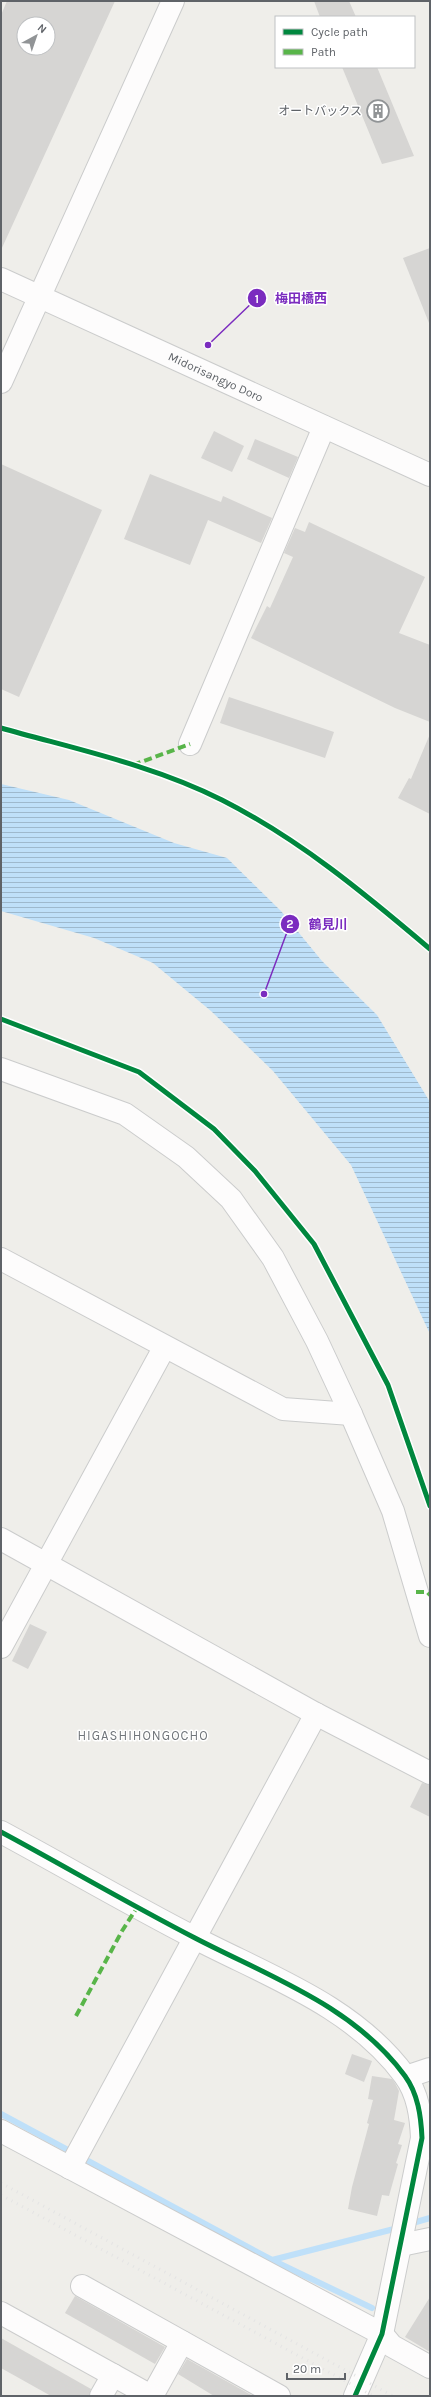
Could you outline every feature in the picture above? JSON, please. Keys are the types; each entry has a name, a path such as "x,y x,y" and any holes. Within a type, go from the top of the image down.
{"street":[{"path":"1,382 38,295 173,1"},
{"name":"Midorisangyo Doro","path":"1,279 430,475"},
{"path":"190,744 324,427"},
{"path":"1,1069 125,1114 186,1157 231,1199 273,1258 317,1341 393,1511 430,1636"},
{"path":"1,1259 164,1348 283,1409 350,1414"},
{"path":"1,1647 48,1564 164,1348"},
{"path":"1,1539 316,1714 430,1773"},
{"path":"75,2159 316,1714"},
{"path":"1,1832 194,1937 305,1992 353,2026 382,2049 406,2077 421,2109 422,2138 382,2334 355,2396"},
{"path":"406,2077 430,2069"},
{"path":"1,2131 75,2159 382,2334 392,2346 430,2367"},
{"path":"403,2234 430,2239"},
{"path":"82,2286 279,2396"},
{"path":"1,2313 151,2396 182,2342"},
{"path":"101,2396 113,2375"}],"water":[{"path":"1,784 69,800 174,843 227,858 281,911 322,961 377,1015 430,1102 430,1334 351,1165 273,1071 211,1011 153,963 94,938 1,911"}],"building":[{"path":"7,1 115,1 1,250 1,15"},
{"path":"314,1 349,1 356,16 320,16"},
{"name":"オートバックス","path":"342,68 377,68 414,156 382,164"},
{"path":"430,248 430,323 429,323 403,258"},
{"path":"214,431 244,446 232,472 201,458"},
{"path":"255,439 298,457 289,478 247,459"},
{"path":"1,464 102,510 19,697 1,689"},
{"path":"150,474 221,502 223,496 272,518 261,543 208,520 190,565 124,539"},
{"path":"309,522 425,577 399,633 430,645 430,722 395,708 251,638 267,606 270,608 293,557 284,553 295,528 305,532"},
{"path":"229,697 334,732 325,758 220,723"},
{"path":"430,734 430,814 398,798 409,778 411,779"},
{"path":"30,1624 47,1632 28,1669 12,1661"},
{"path":"422,1783 430,1785 430,1817 410,1807"},
{"path":"352,2054 372,2061 364,2082 345,2074"},
{"path":"372,2076 392,2079 395,2083 399,2091 394,2120 405,2123 398,2144 402,2145 396,2163 398,2164 389,2196 382,2195 377,2216 348,2209 352,2187 369,2124 367,2123 373,2100 368,2099"},
{"path":"75,2296 165,2347 155,2364 65,2313"},
{"path":"430,2297 430,2352 405,2337"},
{"path":"1,2338 91,2389 89,2396 51,2396 1,2368"},
{"path":"187,2359 253,2396 214,2396 178,2374"}],"waterway":[{"path":"1,2114 272,2260 398,2228"},
{"path":"409,2224 430,2218"},
{"path":"272,2260 372,2308"}],"railway":[{"path":"1,2183 393,2396"},
{"path":"1,2195 373,2396"}],"marked path":[{"path":"133,765 190,744"},
{"path":"416,1592 427,1592 430,1595"},
{"path":"76,2016 122,1931 138,1906"}],"cycle path":[{"path":"1,728 141,767 169,777 222,800 278,832 330,868 430,949"},
{"path":"1,1019 139,1072 214,1129 255,1171 314,1244 388,1385 430,1506"},
{"path":"1,1832 170,1925 308,1995 361,2030 384,2052 405,2076 416,2098 421,2122 422,2138 382,2334 355,2396"}],"place":[{"name":"オートバックス","path":"378,111"},
{"name":"梅田橋西","path":"208,345"},
{"name":"鶴見川","path":"264,994"}],"district":[{"name":"HIGASHIHONGOCHO","path":"143,1735"}]}
